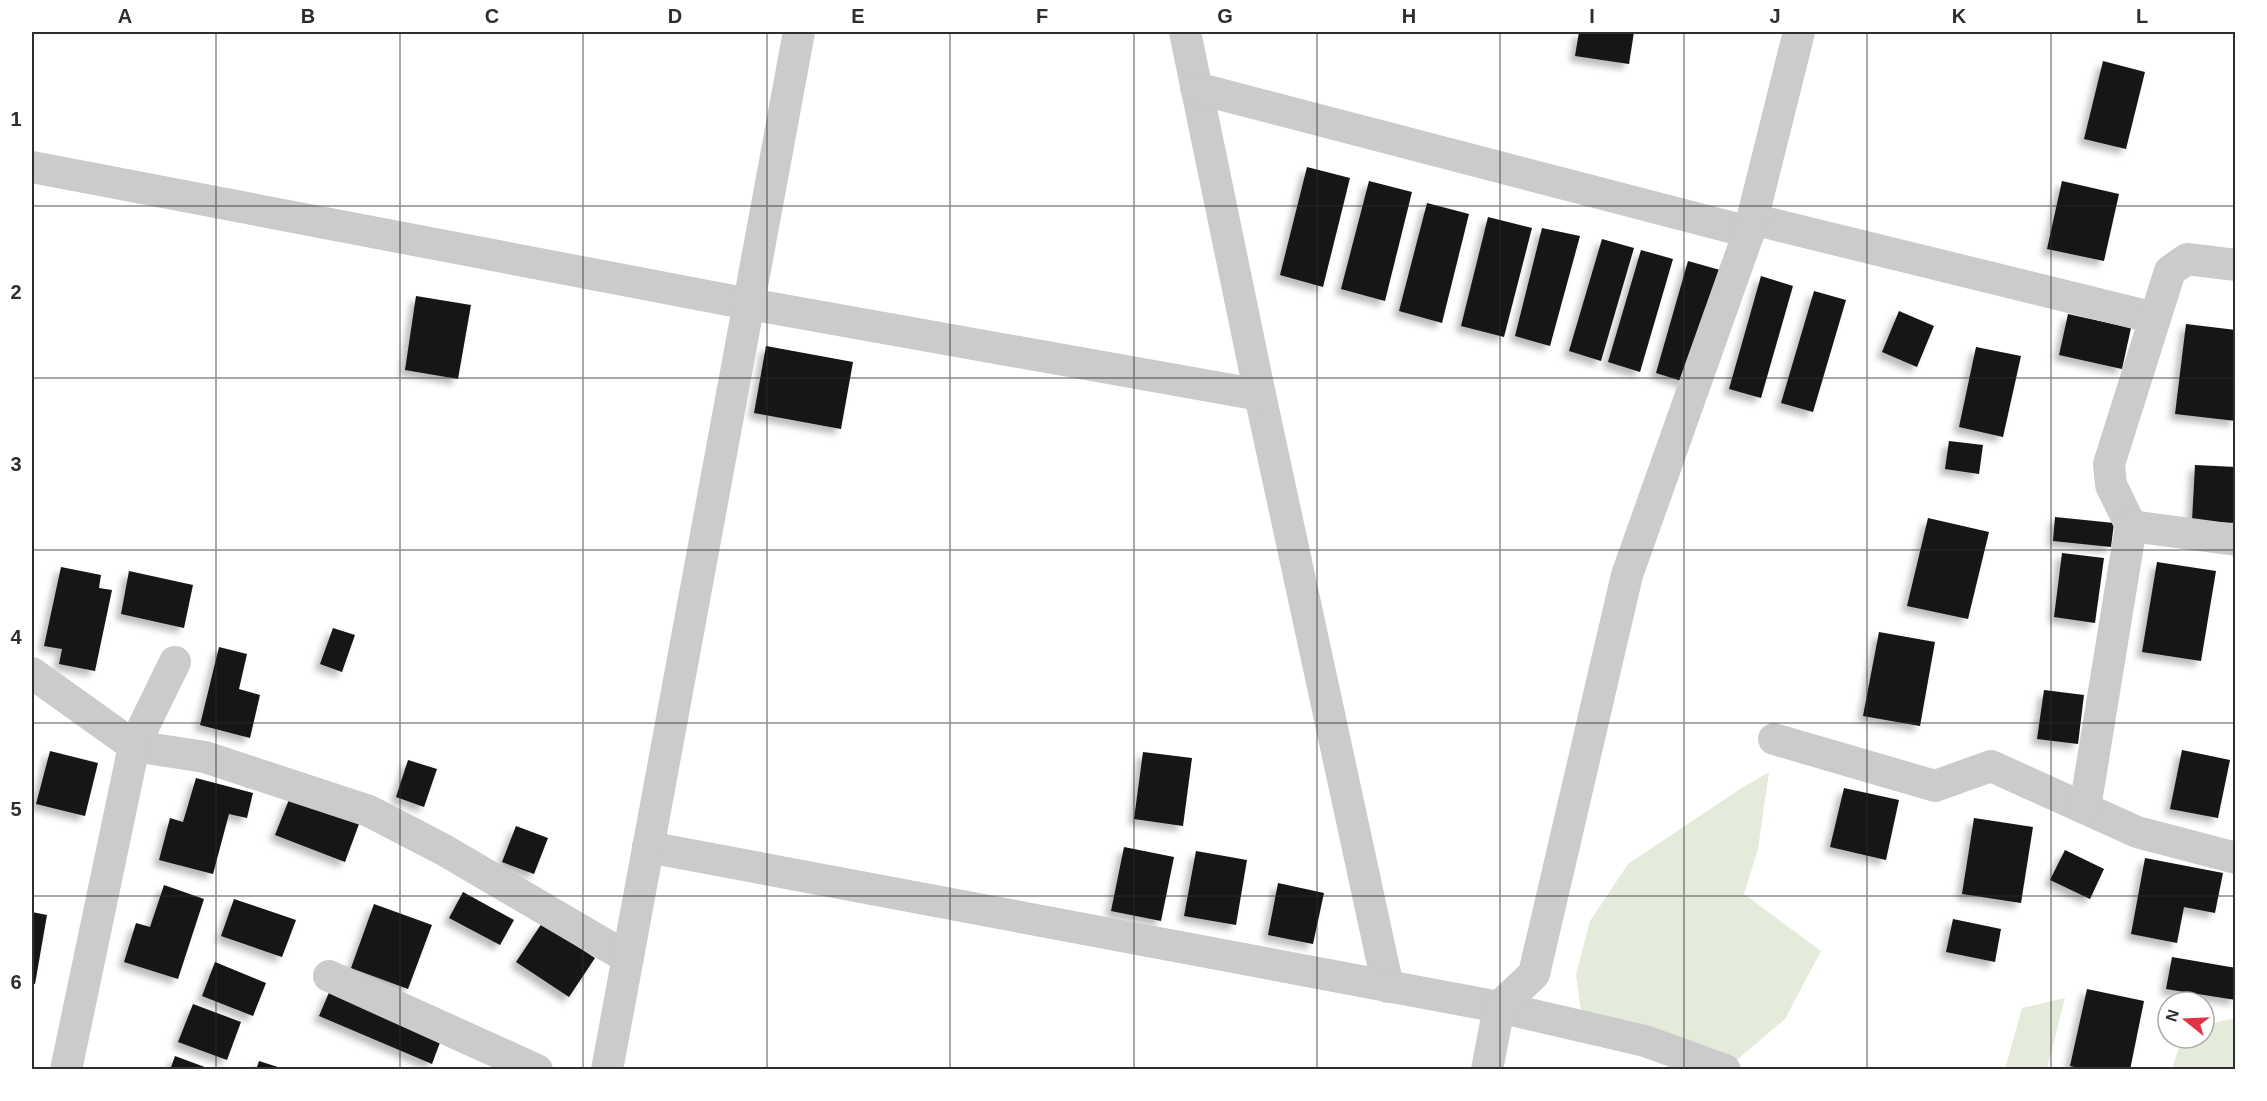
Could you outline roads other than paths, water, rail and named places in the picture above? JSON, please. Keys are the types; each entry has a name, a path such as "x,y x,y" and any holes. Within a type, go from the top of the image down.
{"street":[{"path":"607,1070 799,32"},
{"path":"1185,32 1260,396 1388,987"},
{"path":"1487,1070 1499,1008 1534,974 1627,575 1751,226 1799,32"},
{"path":"1196,88 1751,226 2155,318"},
{"path":"32,167 749,304 1260,396"},
{"path":"2085,808 2130,526 2111,485 2109,464 2170,271 2187,259 2235,266"},
{"path":"2130,526 2235,540"},
{"path":"66,1070 135,746 175,662"},
{"path":"32,673 135,746 205,757 369,811 444,850 628,958"},
{"path":"1774,739 1935,786 1991,766 2137,832 2235,858"},
{"path":"648,847 1499,1008 1645,1041 1725,1070"},
{"path":"329,976 537,1070"}]}
